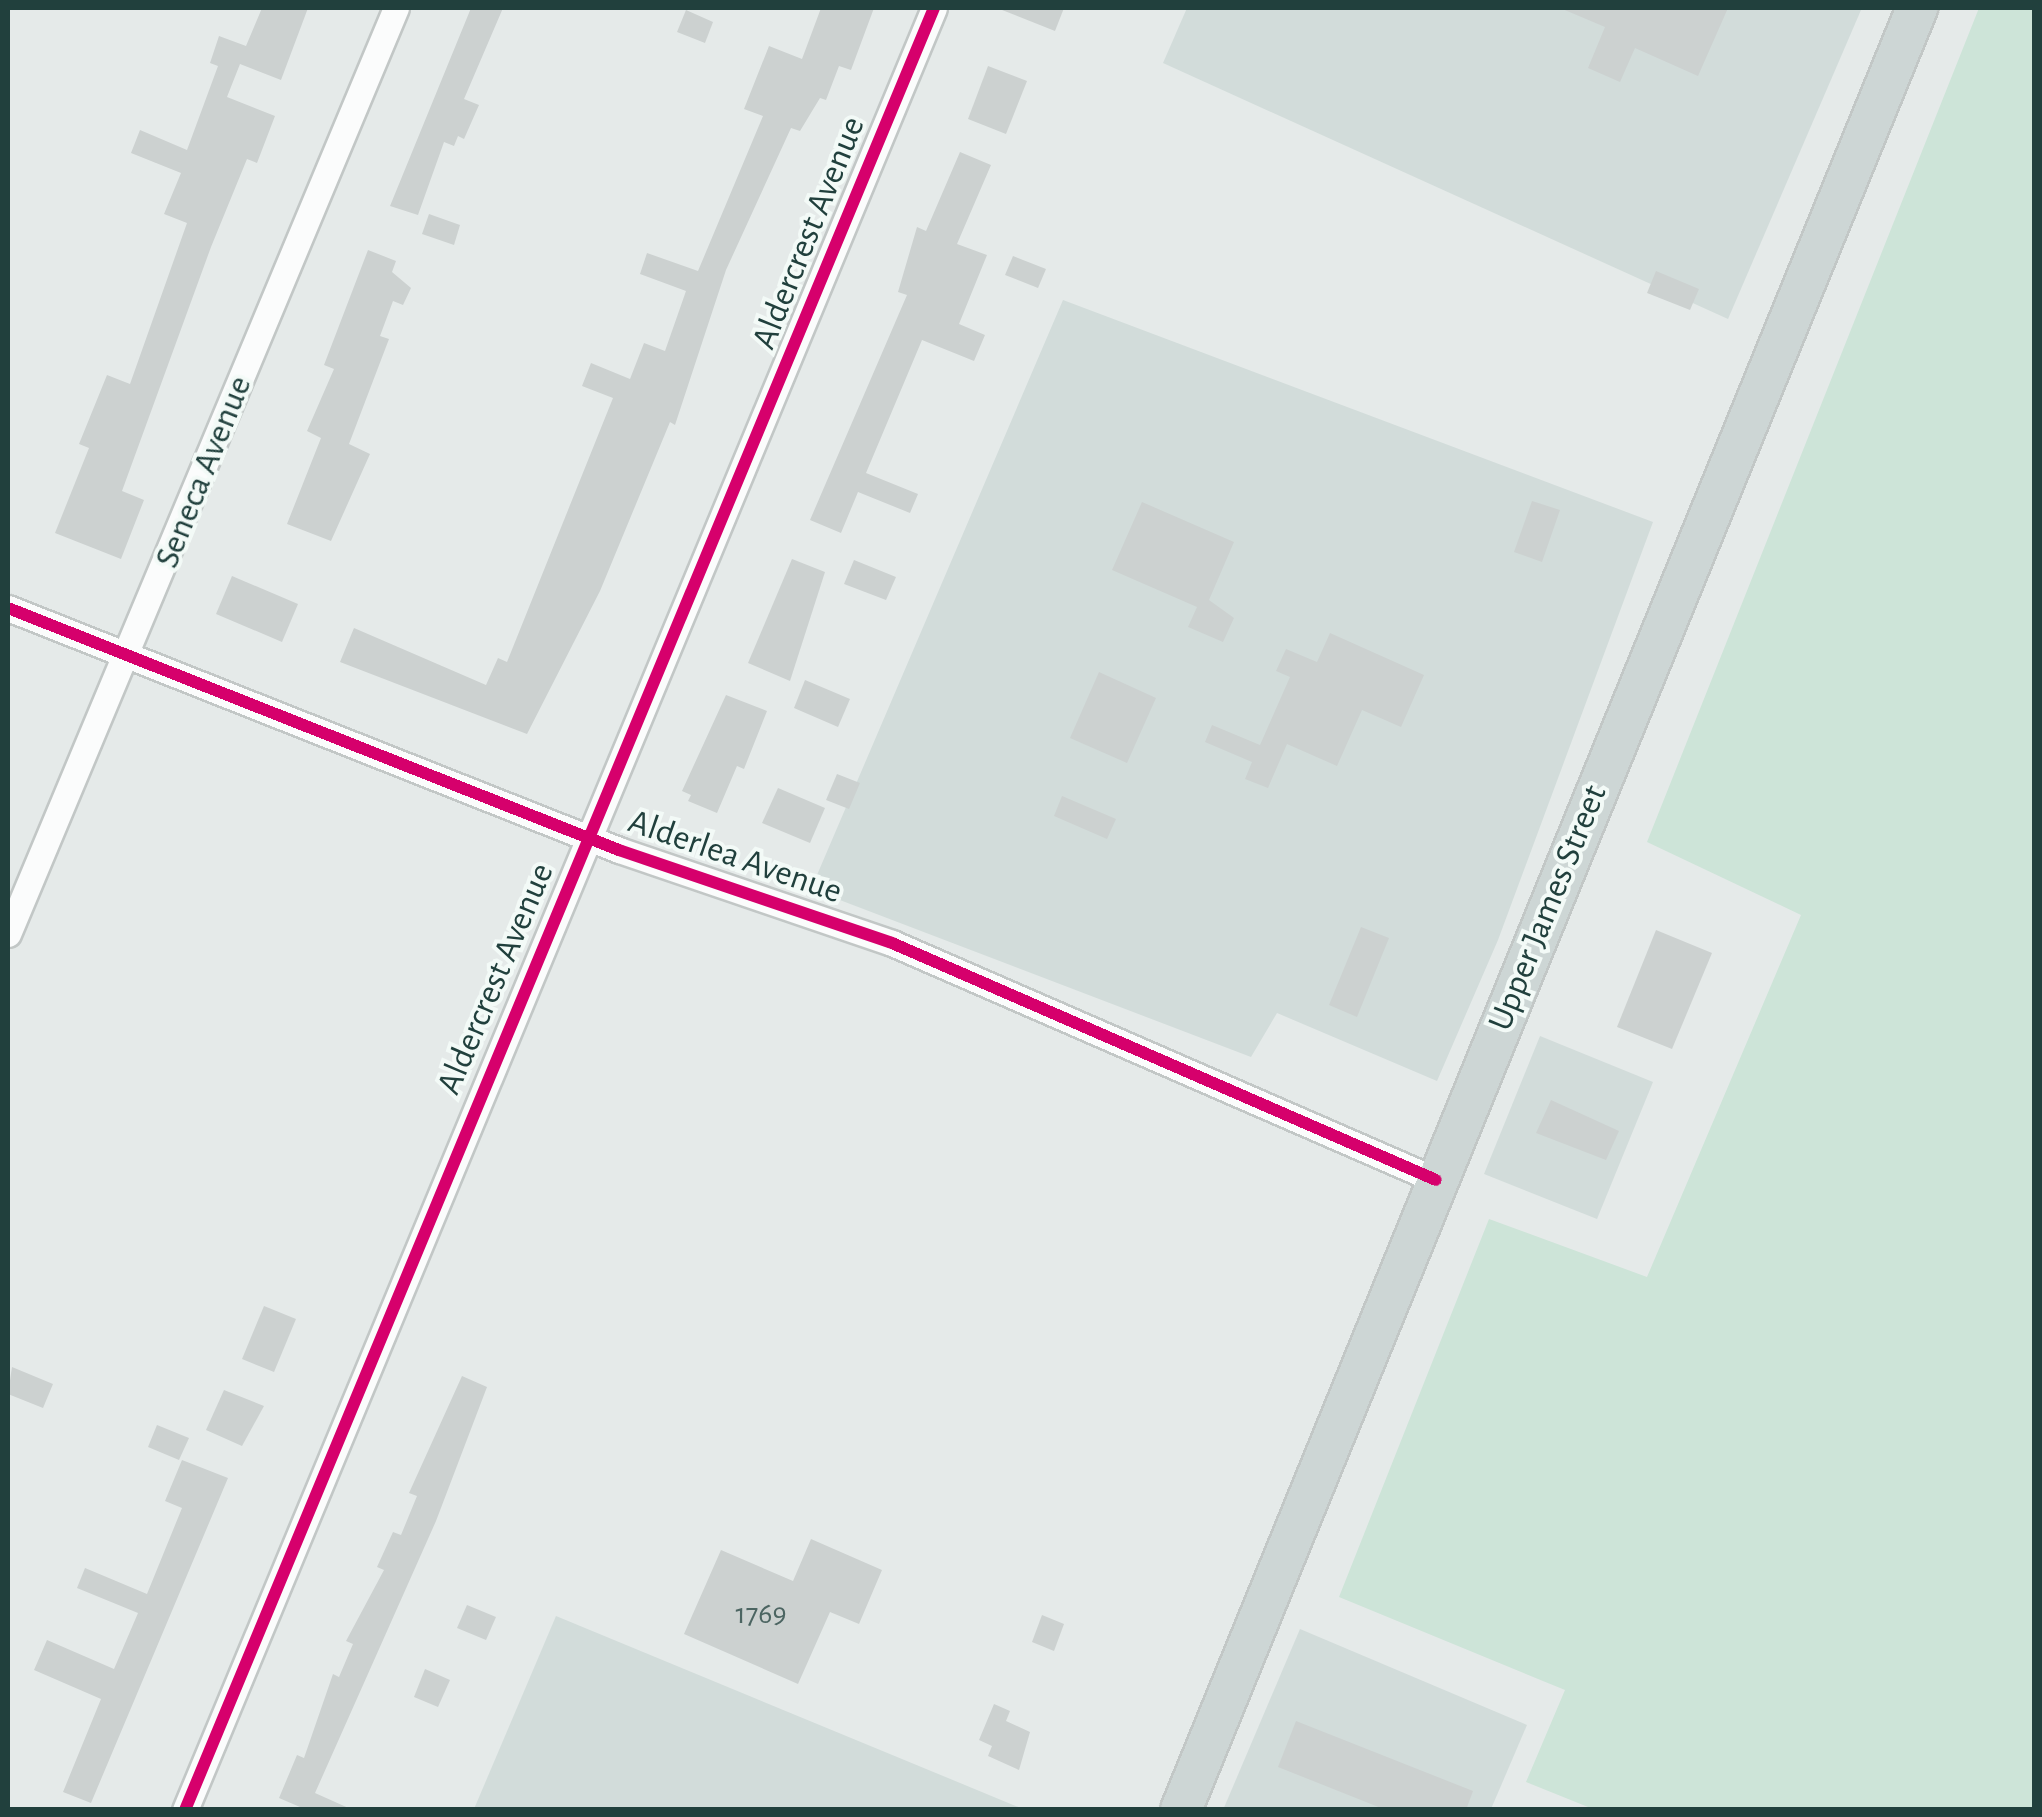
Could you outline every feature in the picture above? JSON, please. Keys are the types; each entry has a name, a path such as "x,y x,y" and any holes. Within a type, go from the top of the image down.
{"main road":[{"name":"Upper James Street","path":"1181,1810 1917,8"}],"street":[{"name":"Seneca Avenue","path":"8,934 128,656 396,8"},
{"name":"Aldercrest Avenue","path":"185,1810 934,8"},
{"name":"Alderlea Avenue","path":"8,608 589,837 892,943 1436,1180"}],"shaded area":[{"path":"1187,8 1861,10 1728,319 1163,63"},
{"path":"1063,300 1653,522 1498,940 1437,1081 1277,1013 1251,1057 811,889"},
{"path":"1540,1036 1653,1082 1597,1219 1484,1174"},
{"path":"556,1616 1023,1809 474,1809"},
{"path":"1300,1629 1527,1725 1491,1809 1223,1810"}],"green space":[{"path":"1979,8 2034,8 2034,1809 1593,1809 1526,1782 1565,1690 1339,1597 1489,1219 1647,1277 1801,915 1647,842"}],"building":[{"path":"262,8 308,8 281,80 240,64 227,97 275,116 257,163 247,159 211,247 122,491 144,500 121,559 55,533 89,448 79,444 107,375 130,384 187,223 164,214 181,173 131,153 140,130 187,150 218,66 210,63 219,36 246,46"},
{"path":"471,8 503,8 464,99 479,105 464,139 458,136 454,146 444,142 418,215 390,206"},
{"path":"821,8 874,8 851,70 839,66 826,100 820,98 800,131 791,128 726,270 675,425 670,422 600,591 527,734 340,662 354,628 486,685 498,658 507,662 613,398 582,386 591,363 630,379 644,343 665,351 686,291 640,274 647,253 698,271 763,116 744,109 769,46 802,59"},
{"path":"997,8 1064,8 1055,31"},
{"path":"1560,8 1728,8 1698,76 1635,48 1620,82 1588,68 1605,27"},
{"path":"686,10 713,22 705,43 677,32"},
{"path":"988,66 1027,81 1006,134 968,119"},
{"path":"960,152 991,165 957,244 987,255 959,324 985,335 974,361 922,340 866,473 918,494 910,513 858,492 841,533 810,520 907,295 898,292 917,227 926,231"},
{"path":"429,214 460,225 454,245 422,234"},
{"path":"368,250 396,261 392,272 411,288 403,305 393,301 380,336 389,339 349,444 370,454 331,541 287,524 321,438 307,431 334,369 324,365"},
{"path":"1013,256 1046,269 1038,288 1005,275"},
{"path":"1656,271 1699,289 1690,310 1647,293"},
{"path":"1532,501 1560,510 1542,562 1514,552"},
{"path":"1142,502 1234,542 1209,600 1234,618 1223,642 1188,627 1197,607 1112,570"},
{"path":"792,559 825,572 790,681 748,663"},
{"path":"854,560 896,577 886,600 844,584"},
{"path":"232,576 298,604 282,642 216,614"},
{"path":"1330,633 1424,675 1401,727 1362,710 1337,766 1287,744 1268,788 1245,779 1252,762 1205,742 1212,725 1260,745 1290,677 1276,671 1286,649 1317,662"},
{"path":"1099,672 1156,698 1127,763 1070,738"},
{"path":"805,680 850,699 838,727 794,708"},
{"path":"726,695 767,711 744,769 737,766 717,813 688,801 691,795 682,791"},
{"path":"837,774 860,783 849,809 826,800"},
{"path":"778,788 825,808 810,843 762,823"},
{"path":"1062,796 1116,819 1107,839 1054,816"},
{"path":"1361,927 1389,938 1357,1017 1329,1005"},
{"path":"1656,930 1712,953 1672,1049 1617,1027"},
{"path":"1551,1100 1619,1131 1606,1160 1536,1133"},
{"path":"264,1306 296,1319 274,1372 242,1359"},
{"path":"12,1367 53,1384 43,1408 8,1394"},
{"path":"462,1376 487,1387 436,1521 315,1793 353,1810 307,1810 279,1798 297,1755 304,1758 333,1674 339,1677 353,1644 346,1641 384,1570 377,1567 393,1532 401,1535 417,1496 409,1493"},
{"path":"224,1390 264,1406 242,1446 206,1430"},
{"path":"157,1425 189,1438 179,1460 148,1447"},
{"path":"182,1460 228,1478 91,1803 63,1792 101,1699 34,1670 47,1640 114,1669 138,1613 77,1588 85,1568 147,1594 182,1508 165,1501"},
{"path":"811,1539 882,1570 859,1624 830,1612 798,1684 684,1634 721,1550 793,1581"},
{"path":"467,1605 496,1617 486,1640 457,1628"},
{"path":"1042,1615 1064,1624 1054,1651 1032,1642"},
{"path":"425,1669 450,1680 438,1707 414,1697"},
{"path":"994,1704 1010,1711 1006,1721 1030,1732 1019,1770 988,1756 992,1746 979,1740"},
{"path":"1296,1721 1473,1791 1466,1810 1386,1810 1278,1767"}],"cycle path":[{"path":"185,1810 934,8"},
{"path":"8,608 619,850 892,943 1436,1180"}]}
